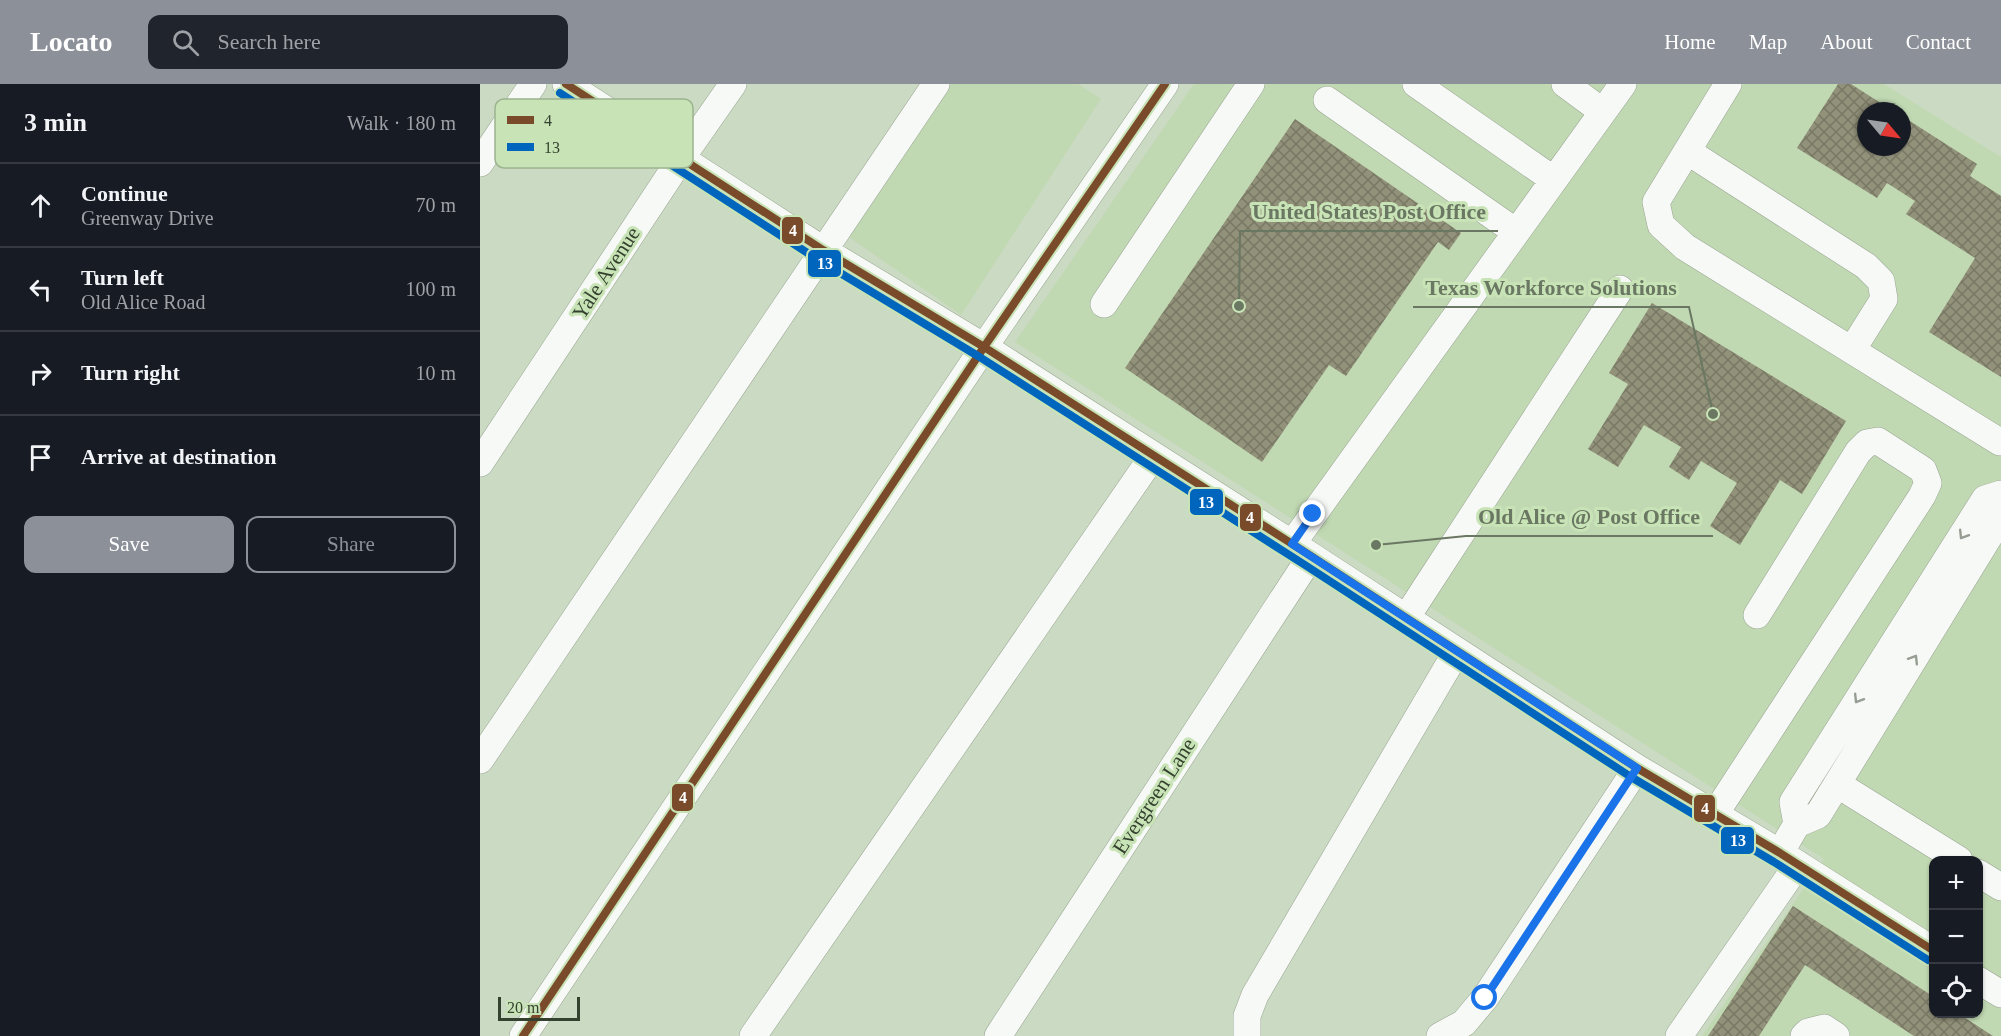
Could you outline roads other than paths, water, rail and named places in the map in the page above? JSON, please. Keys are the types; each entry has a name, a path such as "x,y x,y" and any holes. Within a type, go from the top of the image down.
{"street":[{"path":"523,99 533,84"},
{"path":"566,84 590,99"},
{"name":"Yale Avenue","path":"693,141 733,84"},
{"path":"480,760 936,84"},
{"path":"523,1036 984,347 1165,84"},
{"path":"1104,304 1251,84"},
{"path":"1416,84 1554,180"},
{"path":"1565,84 1603,112"},
{"name":"Evergreen Lane","path":"998,1036 1301,550 1516,232 1623,84"},
{"path":"1728,84 1656,202 1661,225 1685,247 2000,442"},
{"path":"1327,100 1516,232"},
{"path":"480,163 495,141"},
{"path":"1687,151 1866,266 1881,281 1884,299 1852,350"},
{"path":"693,164 823,250 984,347 1637,768 1789,858 1929,948"},
{"name":"Yale Avenue","path":"480,463 675,168"},
{"path":"1406,618 1620,289"},
{"path":"2001,436 2001,453"},
{"path":"1715,814 1922,496 1928,483 1923,470 1878,441 1867,443 1858,452 1757,615"},
{"path":"753,1036 1153,456"},
{"path":"1679,1036 1789,858 1797,824 1793,802 1986,499 2001,494"},
{"path":"1797,824 1818,815 2001,517"},
{"path":"1248,1036 1247,1016 1255,995 1457,651"},
{"path":"1440,1036 1464,1023 1485,998 1637,768"},
{"path":"1837,784 1951,856"},
{"path":"1983,876 2001,887"},
{"path":"1983,983 2001,994"},
{"path":"1807,1035 1824,1028 1836,1036"}],"place":[{"name":"United States Post Office","path":"1239,306"},
{"name":"Texas Workforce Solutions","path":"1713,414"},
{"name":"Old Alice @ Post Office","path":"1376,545"}]}
